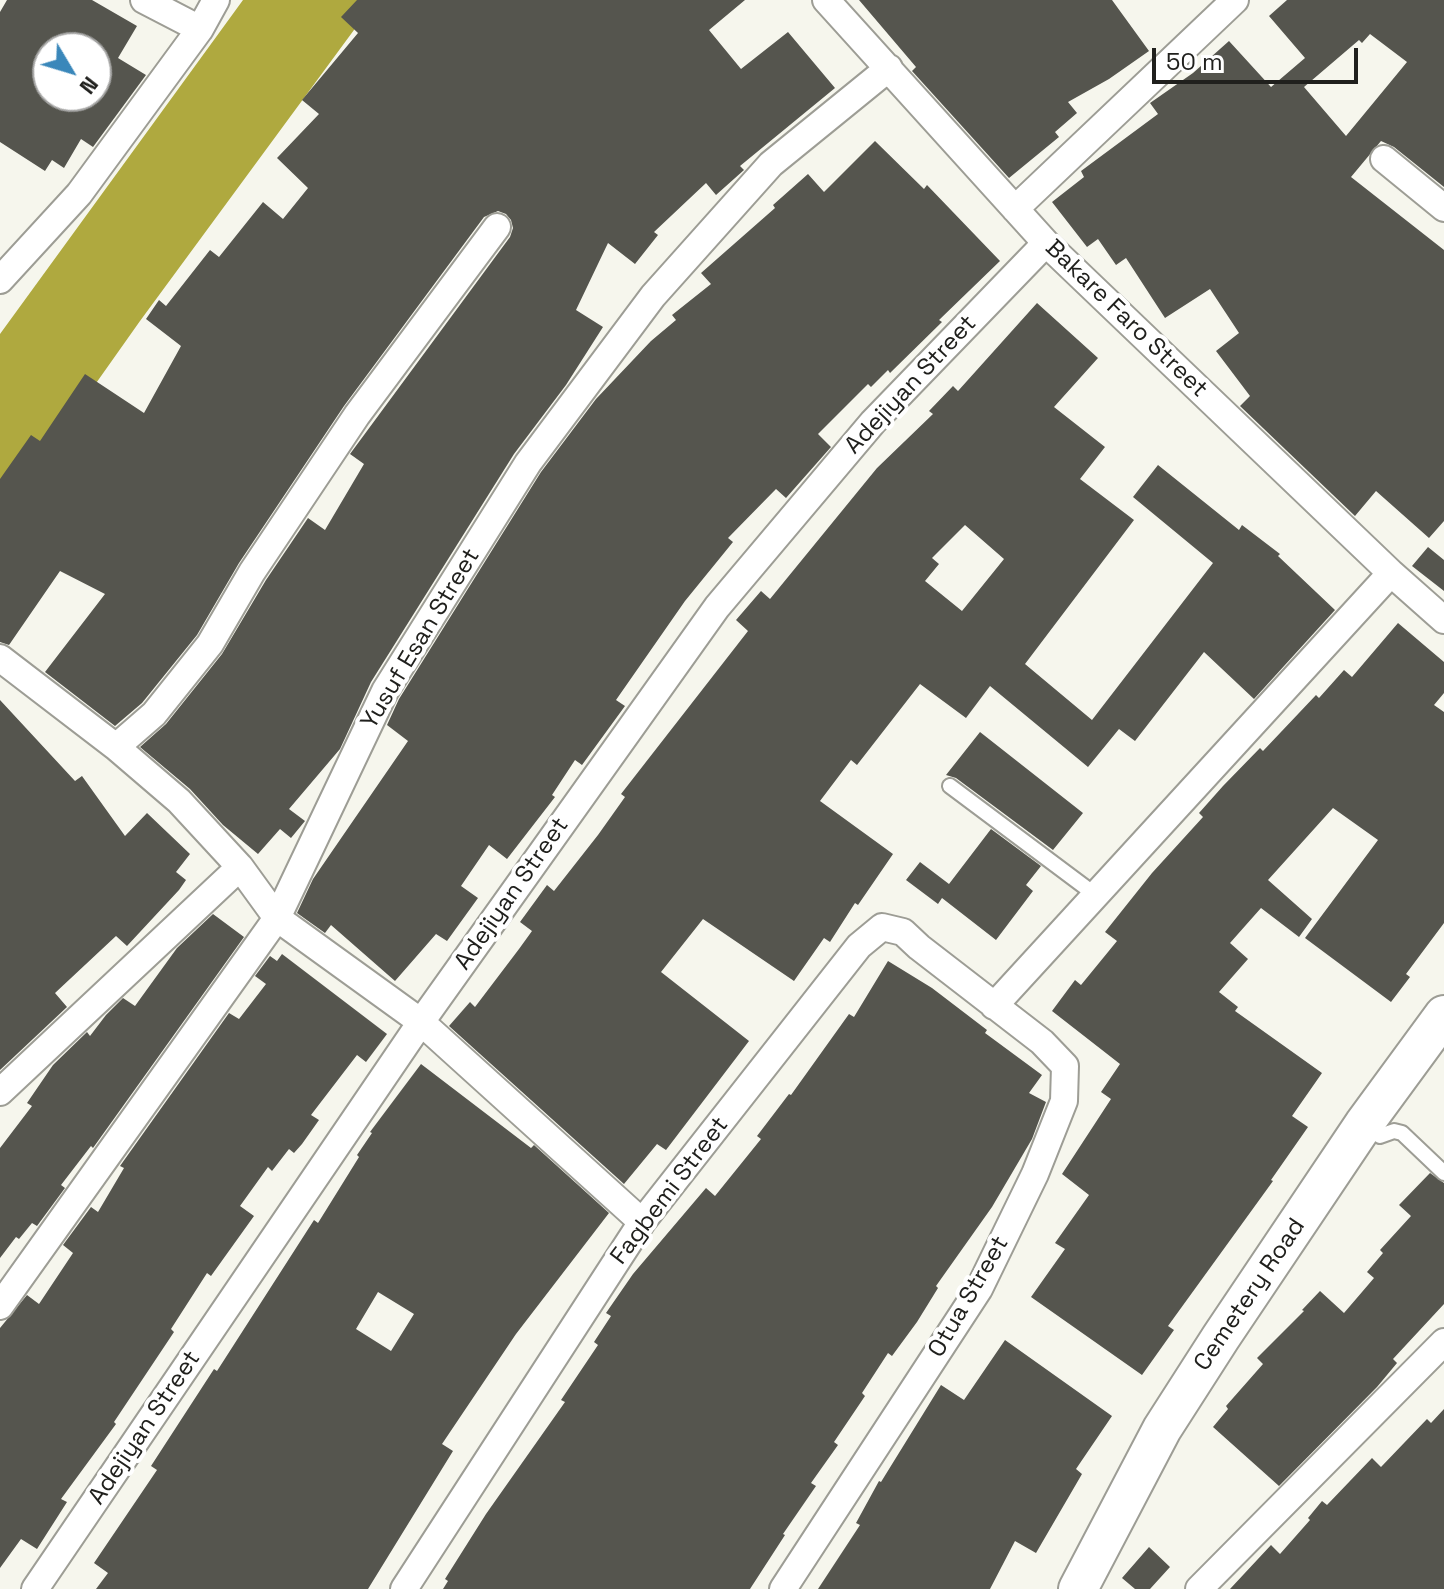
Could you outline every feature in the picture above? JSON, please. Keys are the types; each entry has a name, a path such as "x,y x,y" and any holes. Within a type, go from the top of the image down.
{"main road":[{"name":"Cemetery Road","path":"1078,1589 1162,1429 1364,1124 1444,1015"},
{"name":"Cemetery Road","path":"1099,1589 1180,1435 1386,1124 1444,1048"}],"street":[{"path":"144,0 200,29"},
{"path":"0,280 79,194 200,29 216,0"},
{"name":"Bakare Faro Street","path":"826,0 1046,243 1444,620"},
{"path":"1015,209 1235,0"},
{"name":"Yusuf Esan Street","path":"0,1306 277,918 385,691 528,463 653,296 771,164 889,68"},
{"path":"1384,159 1444,208"},
{"path":"116,747 154,714 210,644 252,572 357,415 497,227"},
{"name":"Adejiyan Street","path":"35,1589 421,1022 717,607 873,422 1046,243"},
{"path":"994,1006 1391,573"},
{"path":"0,658 116,747 179,801 240,867 277,918 421,1022 642,1222"},
{"path":"0,1092 240,867"},
{"name":"Fagbemi Street","path":"404,1589 642,1222 859,946 882,927 903,932 994,1006"},
{"name":"Otua Street","path":"783,1589 979,1289 1035,1174 1064,1101 1065,1066 1042,1042 994,1006"},
{"path":"1199,1589 1444,1342"}],"lane":[{"path":"950,786 1097,896"},
{"path":"1380,1136 1394,1131 1402,1133 1444,1173"}],"shaded area":[{"path":"243,0 376,0 140,321 0,519 0,334"}],"building":[{"path":"7,0 92,0 137,26 118,58 146,75 93,147 81,139 64,168 52,160 45,171 0,142 0,12"},
{"path":"357,0 745,0 709,30 741,69 788,32 835,88 740,166 744,170 716,195 706,183 654,232 658,235 635,264 608,243 576,310 603,327 566,385 514,454 371,682 340,749 289,809 305,821 291,838 280,829 258,854 223,825 190,789 140,747 166,724 222,654 308,518 325,530 364,464 350,454 510,237 513,228 511,220 498,211 484,217 344,406 239,563 197,635 142,703 115,726 45,672 105,594 60,571 9,645 0,642 0,479 31,435 40,441 85,374 144,413 181,346 146,319 159,300 166,306 210,250 219,257 263,202 283,219 308,188 277,158 319,114 302,100 358,33 341,17"},
{"path":"859,0 1112,0 1149,51 1068,102 1077,113 1055,132 1059,137 1009,178 912,71 916,67"},
{"path":"1287,0 1444,0 1444,187 1394,147 1381,141 1351,177 1444,250 1444,521 1429,538 1376,491 1355,516 1240,406 1250,396 1216,351 1239,333 1210,289 1165,318 1126,258 1116,265 1098,239 1087,247 1052,202 1084,177 1081,171 1158,114 1150,103 1193,73 1229,41 1271,87 1305,58 1269,16","holes":["1370,34 1407,62 1346,136 1304,87"]},
{"path":"875,141 924,189 927,185 1000,261 890,373 888,370 871,387 868,384 818,434 831,447 786,498 776,489 728,538 733,542 685,601 616,700 625,706 582,765 575,760 552,795 555,797 507,859 489,845 461,886 478,898 447,941 436,934 395,981 331,925 325,933 297,913 313,879 408,741 387,725 399,699 541,472 596,399 651,341 676,320 672,315 711,284 701,273 775,208 773,205 808,174 824,192"},
{"path":"1037,303 1098,358 1054,407 1105,447 1080,479 1134,520 1025,664 1092,720 1213,563 1133,497 1158,465 1239,530 1242,525 1280,554 1278,556 1335,610 1254,699 1204,652 1135,741 1119,729 1088,767 990,686 966,718 920,684 857,765 851,760 820,801 893,854 830,942 824,938 794,981 703,919 661,972 749,1041 666,1150 657,1144 624,1184 449,1026 470,1002 475,1007 519,949 532,931 520,922 547,885 554,891 598,835 625,797 621,794 748,631 736,620 761,591 770,599 877,468 933,414 929,411 953,386 958,391","holes":["965,525 1004,559 962,611 925,581 939,564 932,558"]},
{"path":"1428,547 1444,560 1444,591 1412,566"},
{"path":"1398,623 1444,662 1444,693 1434,705 1444,712 1444,923 1406,974 1410,977 1391,1002 1305,938 1378,840 1333,808 1268,880 1312,919 1299,937 1261,908 1230,943 1248,959 1219,992 1238,1007 1235,1011 1322,1073 1292,1116 1308,1127 1273,1181 1168,1326 1174,1330 1142,1375 1031,1297 1065,1249 1055,1243 1089,1195 1062,1174 1111,1099 1101,1092 1120,1064 1052,1011 1075,980 1081,985 1117,941 1105,932 1152,873 1203,817 1199,813 1223,786 1260,748 1263,751 1316,695 1319,698 1344,670 1352,677"},
{"path":"0,700 75,781 82,776 125,836 147,813 190,854 176,872 186,880 179,890 127,946 116,936 55,993 67,1007 0,1070"},
{"path":"980,732 1083,813 1053,850 956,778 946,775"},
{"path":"991,829 1041,866 1026,885 1033,891 996,940 942,898 938,904 906,880 920,862 949,884"},
{"path":"213,914 244,937 93,1148 91,1146 61,1185 65,1188 37,1226 32,1223 0,1258 0,1148 32,1106 27,1103 53,1065 87,1032 90,1036 123,998 135,1006 177,948"},
{"path":"282,954 387,1034 366,1062 357,1055 311,1115 319,1120 302,1144 294,1153 289,1149 272,1171 268,1167 240,1206 254,1216 211,1276 207,1273 171,1329 174,1332 114,1422 116,1424 61,1499 67,1502 37,1549 21,1539 0,1568 0,1328 27,1295 39,1304 73,1253 63,1245 91,1207 98,1212 124,1168 120,1166 229,1013 239,1019 266,984 255,976 270,956 277,961"},
{"path":"888,961 932,988 987,1030 985,1033 1042,1075 1029,1093 1046,1102 1032,1139 992,1207 936,1286 938,1288 917,1322 892,1356 888,1353 862,1393 865,1396 834,1442 838,1445 811,1483 816,1486 750,1589 443,1589 448,1581 445,1579 486,1514 565,1402 561,1400 598,1345 594,1342 611,1316 606,1313 633,1274 706,1188 715,1196 761,1139 757,1136 791,1095 849,1014 854,1017"},
{"path":"421,1064 531,1148 534,1145 609,1213 516,1334 442,1444 453,1451 368,1589 96,1589 108,1573 94,1563 157,1470 151,1466 214,1369 217,1371 314,1220 318,1223 359,1157 357,1155 370,1132","holes":["378,1292 414,1314 391,1351 356,1329"]},
{"path":"1430,1173 1444,1183 1444,1304 1393,1359 1397,1363 1377,1387 1279,1486 1213,1427 1228,1409 1226,1406 1263,1364 1257,1358 1320,1291 1344,1313 1374,1278 1367,1272 1383,1253 1380,1250 1411,1216 1399,1205"},
{"path":"1005,1340 1112,1416 1076,1469 1082,1474 1036,1553 1015,1541 990,1589 818,1589 860,1525 856,1523 879,1481 941,1385 964,1400"},
{"path":"1444,1409 1444,1589 1230,1589 1271,1545 1280,1554 1322,1501 1327,1505 1372,1458 1381,1467 1427,1419 1431,1423"},
{"path":"1149,1547 1170,1567 1150,1589 1135,1589 1122,1578"}]}
